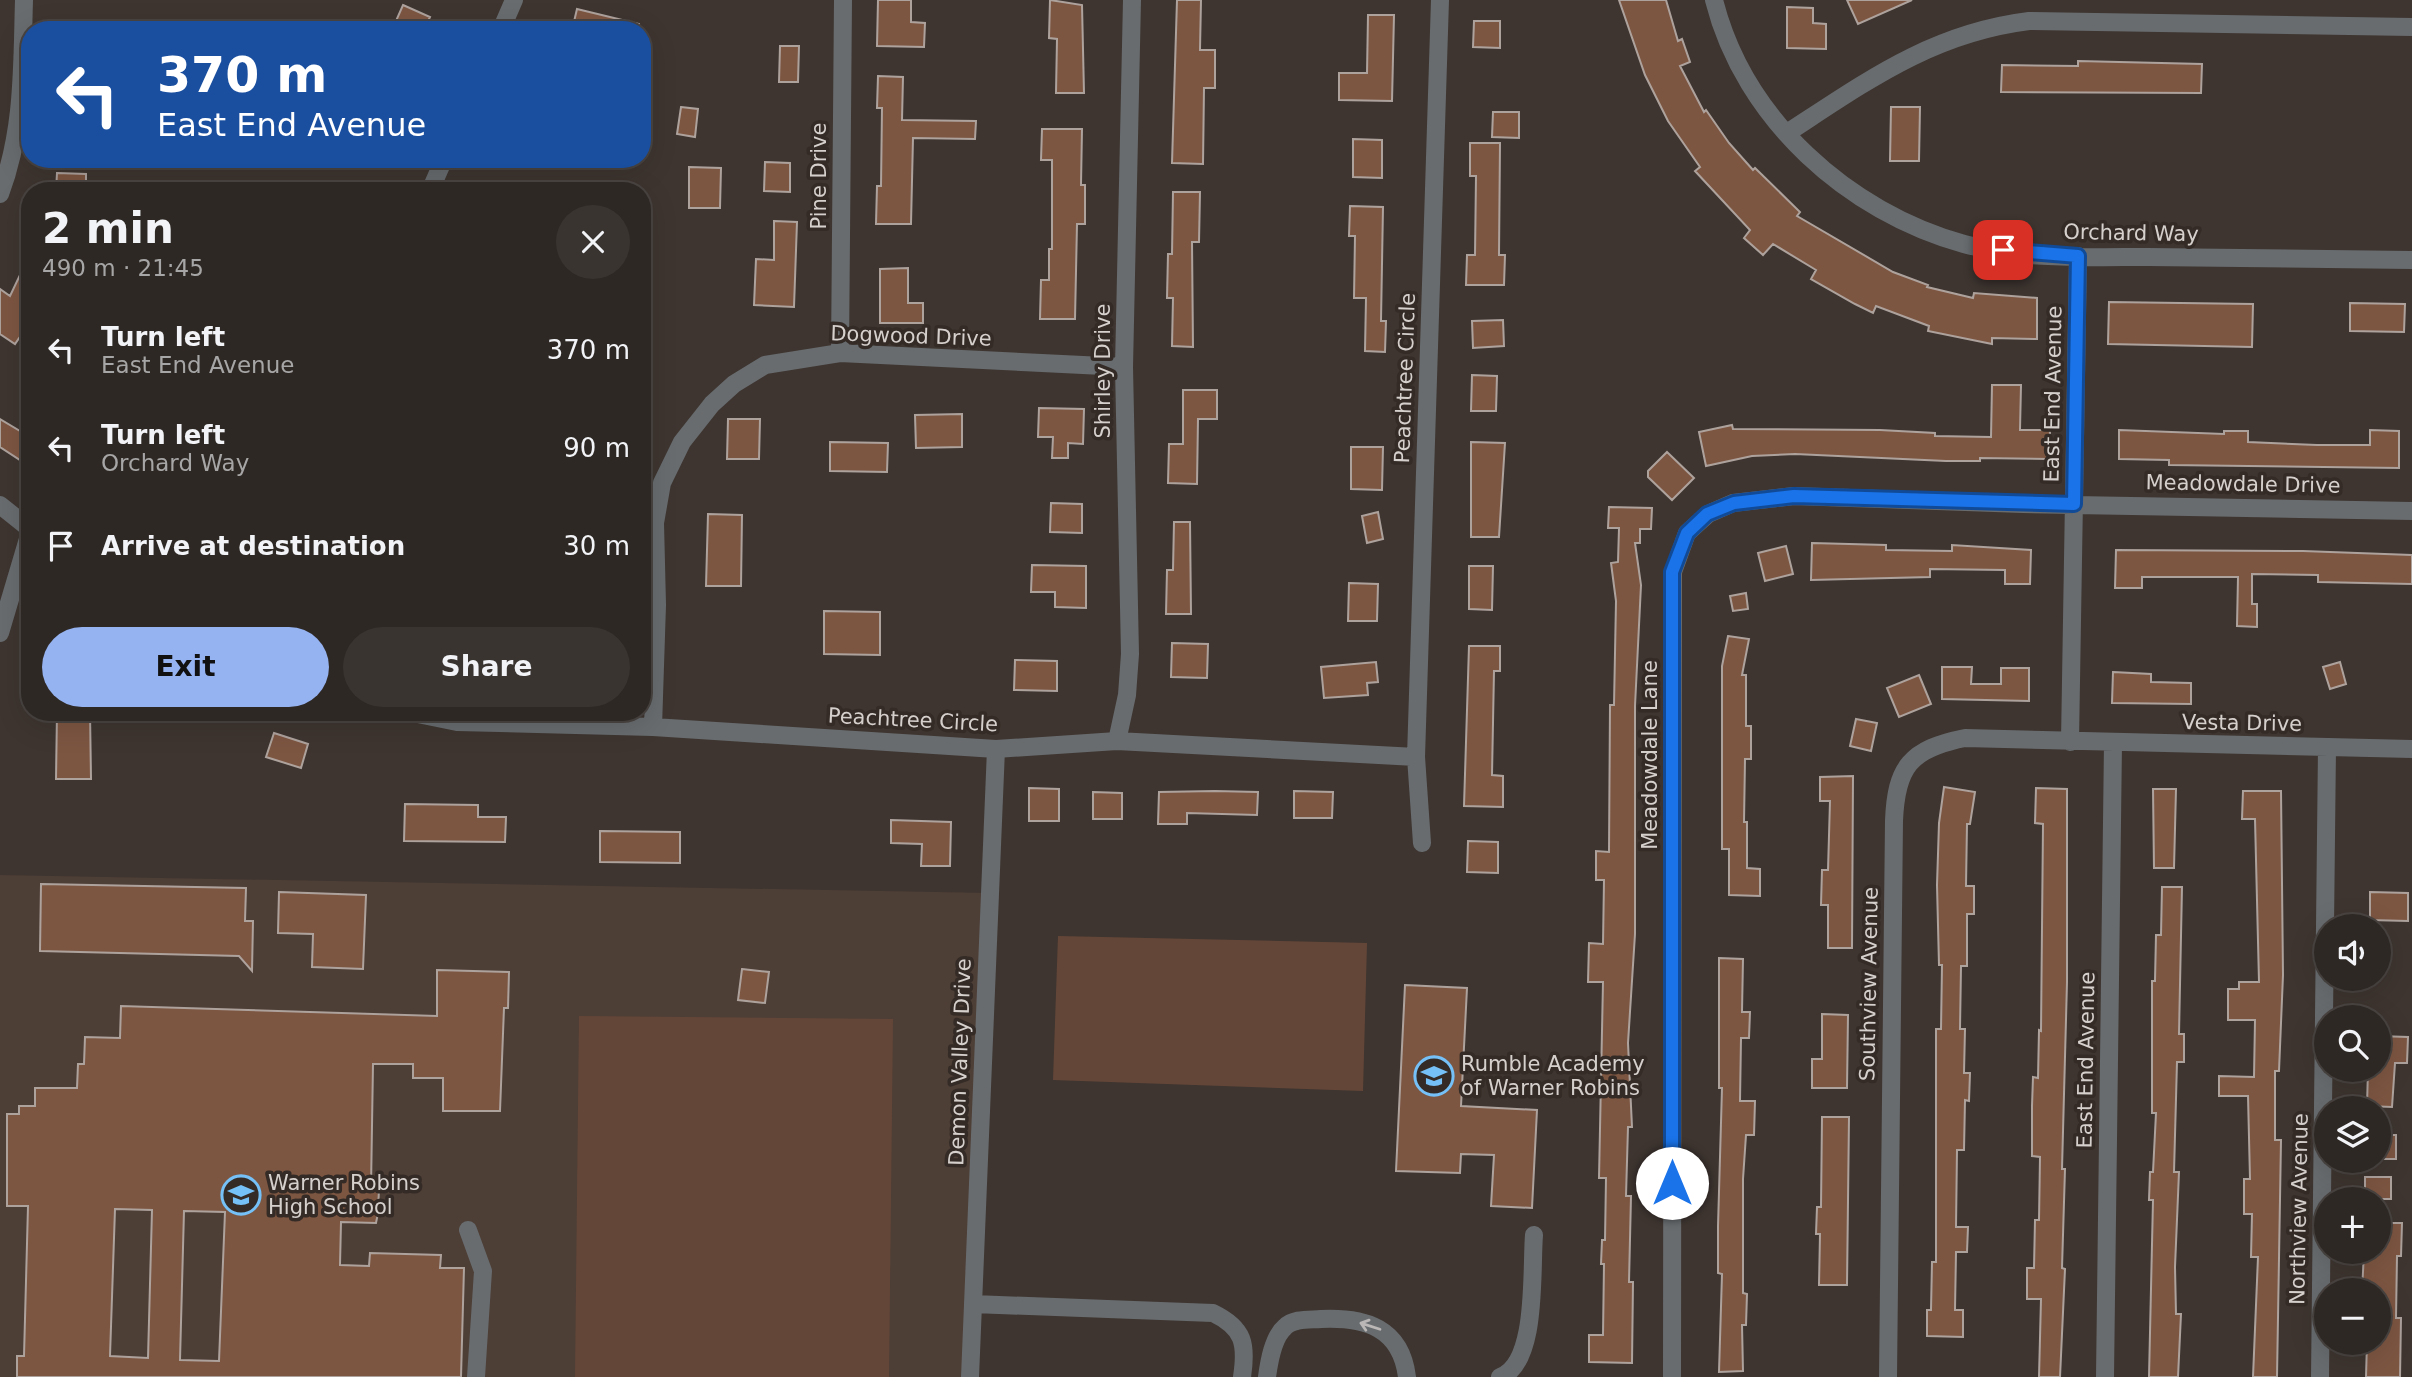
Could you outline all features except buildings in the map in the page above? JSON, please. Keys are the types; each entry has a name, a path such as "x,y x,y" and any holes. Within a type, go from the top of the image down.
{"street":[{"path":"23,21 24,0"},
{"path":"505,21 514,0"},
{"name":"Pine Drive","path":"840,353 843,0"},
{"name":"Shirley Drive","path":"1117,741 1127,695 1130,654 1125,367 1132,0"},
{"name":"Peachtree Circle","path":"1422,842 1416,757 1440,0"},
{"name":"Orchard Way","path":"1714,0 1741,66 1758,98 1787,133 1845,189 1924,231 1966,245 2078,256 2412,260"},
{"path":"1787,133 1889,67 1954,36 1999,25 2029,21 2412,27"},
{"path":"0,194 15,146 21,110"},
{"name":"East End Avenue","path":"2070,742 2078,256"},
{"name":"Dogwood Drive","path":"653,727 657,605 655,523 662,483 682,442 712,404 734,384 765,365 840,353 1125,367"},
{"name":"Meadowdale Lane","path":"1672,1377 1672,572 1687,533 1707,514 1734,503 1794,496 2074,504"},
{"name":"Meadowdale Drive","path":"2074,504 2412,511"},
{"path":"0,505 21,522"},
{"path":"0,633 21,561"},
{"name":"Peachtree Circle","path":"452,721 653,727 996,749 1117,741 1416,757"},
{"name":"Southview Avenue","path":"1888,1377 1895,790 1904,768 1923,749 1942,743 1965,738 2070,742"},
{"name":"Vesta Drive","path":"2070,742 2412,749"},
{"name":"East End Avenue","path":"2105,1377 2113,743"},
{"name":"Northview Avenue","path":"2320,1377 2327,747"},
{"name":"Demon Valley Drive","path":"970,1377 996,749"},
{"path":"468,1230 483,1272 476,1377"},
{"path":"1500,1377 1518,1364 1526,1346 1534,1235"},
{"path":"973,1304 1213,1313 1228,1321 1244,1343 1242,1377"},
{"path":"1267,1377 1276,1343 1285,1327 1298,1320 1335,1318 1376,1325 1395,1342 1405,1361 1407,1377 1420,1377"}],"shaded area":[{"path":"0,875 991,893 970,1377 0,1377"},
{"path":"1058,936 1367,943 1363,1091 1053,1080"},
{"path":"579,1016 893,1019 889,1377 575,1377"}],"place":[{"name":"Rumble Academy of Warner Robins","path":"1434,1076"},
{"name":"Warner Robins High School","path":"241,1195"}],"route":[{"path":"1672,1183 1672,572 1687,533 1707,514 1734,503 1794,496 2074,504 2078,256 2003,250"}]}
